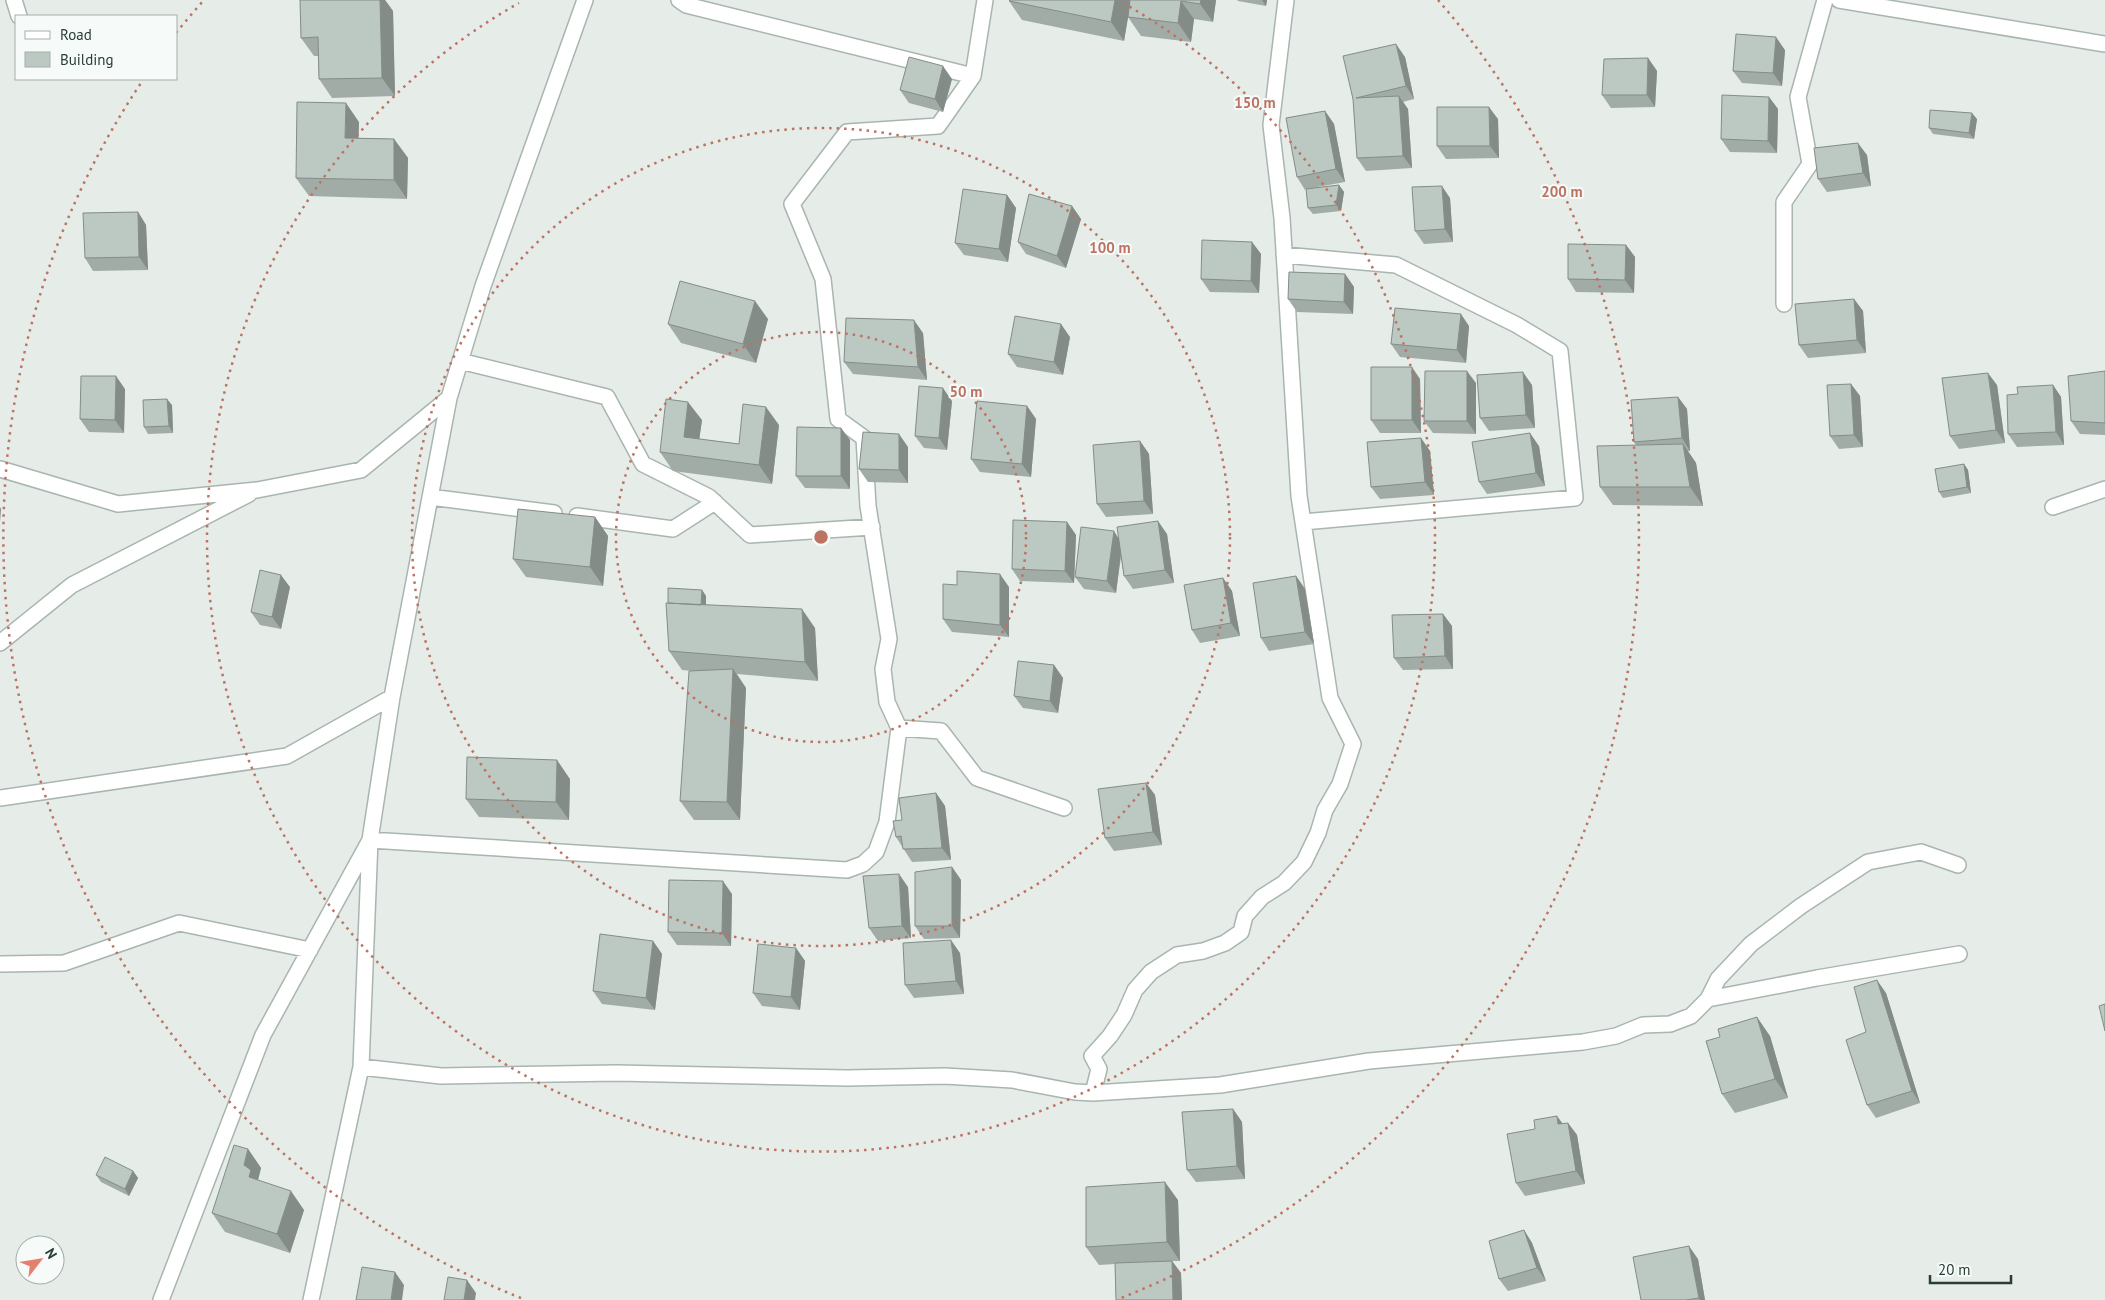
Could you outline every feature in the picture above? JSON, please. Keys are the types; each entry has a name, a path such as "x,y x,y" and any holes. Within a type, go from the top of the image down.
{"street":[{"path":"14,0 19,15"},
{"path":"311,1300 360,1067 370,840 392,697 449,398 483,286 585,0"},
{"path":"679,0 686,5 973,76"},
{"path":"370,840 847,870 863,864 876,852 887,822 899,728 887,702 882,669 889,639 872,527 864,438 838,419 823,278 792,204 847,132 938,126 973,76 985,0"},
{"path":"1093,1092 1099,1069 1092,1056 1110,1036 1124,1015 1135,990 1151,972 1177,955 1203,951 1218,946 1241,932 1245,916 1262,897 1284,883 1304,862 1318,833 1325,810 1340,784 1353,744 1330,698 1299,496 1284,255 1272,125 1286,0"},
{"path":"1784,304 1784,202 1810,164 1798,97 1825,0"},
{"path":"1838,0 2105,44"},
{"path":"1284,255 1396,265 1517,326 1560,351 1575,498 1303,522"},
{"path":"460,361 608,397 643,464 709,496 750,535 872,527"},
{"path":"0,469 118,504 257,490 361,470 449,398"},
{"path":"2053,507 2105,488"},
{"path":"0,643 72,585 257,490"},
{"path":"430,497 673,529 715,502"},
{"path":"0,798 287,756 392,697"},
{"path":"899,728 941,731 977,778 1064,808"},
{"path":"161,1300 264,1035 370,840"},
{"path":"360,1067 441,1076 571,1073 847,1078 945,1076 1012,1080 1075,1092 1093,1092 1220,1085 1369,1061 1583,1042 1616,1036 1643,1025 1670,1024 1691,1016 1708,999 1718,979 1751,944 1801,906 1868,862 1921,852 1958,865"},
{"path":"0,964 64,963 179,923 310,950"},
{"path":"1708,999 1959,954"}],"building":[{"path":"300,0 380,0 382,78 319,79 318,37 301,38"},
{"path":"1010,0 1115,0 1111,22"},
{"path":"1130,0 1201,0 1200,4 1181,1 1178,23 1128,17"},
{"path":"1736,34 1776,37 1773,73 1733,71"},
{"path":"1396,44 1406,86 1356,98 1399,96 1403,156 1357,158 1353,99 1343,56"},
{"path":"909,57 943,66 935,99 900,90"},
{"path":"1648,58 1647,95 1602,95 1604,59"},
{"path":"1722,95 1769,97 1768,141 1721,139"},
{"path":"297,102 346,103 345,138 394,139 394,180 296,178"},
{"path":"1437,107 1489,107 1490,146 1437,146"},
{"path":"1930,110 1972,113 1969,133 1929,128"},
{"path":"1325,111 1336,169 1297,177 1286,118"},
{"path":"1858,143 1863,173 1818,179 1814,148"},
{"path":"1339,185 1336,205 1308,208 1306,189"},
{"path":"1442,186 1445,229 1415,231 1412,187"},
{"path":"963,189 1007,195 999,249 955,243"},
{"path":"1029,194 1072,206 1057,256 1018,242"},
{"path":"138,212 139,257 85,258 83,213"},
{"path":"1202,240 1252,242 1251,281 1201,279"},
{"path":"1568,244 1626,245 1625,280 1568,279"},
{"path":"1289,272 1345,274 1344,302 1288,299"},
{"path":"680,281 755,301 743,344 668,324"},
{"path":"1854,299 1857,340 1799,345 1795,304"},
{"path":"1395,308 1461,314 1457,350 1391,344"},
{"path":"1015,316 1061,324 1054,362 1008,354"},
{"path":"846,318 914,320 918,367 844,362"},
{"path":"1371,367 1412,367 1412,420 1371,420"},
{"path":"1425,371 1467,371 1467,421 1424,421"},
{"path":"2105,371 2105,423 2071,421 2068,376"},
{"path":"1523,372 1526,415 1480,418 1477,375"},
{"path":"1988,373 1996,430 1950,436 1942,378"},
{"path":"81,376 116,376 115,420 80,419"},
{"path":"1851,384 1854,435 1830,436 1827,385"},
{"path":"2053,385 2056,432 2008,434 2007,395 2018,394 2017,387"},
{"path":"919,386 943,388 939,438 915,436"},
{"path":"1678,397 1682,438 1634,442 1631,400"},
{"path":"167,399 169,426 144,427 143,400"},
{"path":"666,399 688,402 684,437 739,444 743,404 766,407 759,465 660,452"},
{"path":"977,401 1027,406 1022,464 971,459"},
{"path":"797,427 841,428 841,476 796,476"},
{"path":"863,432 899,434 899,470 859,469"},
{"path":"1530,433 1536,473 1479,482 1472,442"},
{"path":"1421,438 1425,482 1371,487 1367,442"},
{"path":"1140,441 1144,501 1097,504 1093,445"},
{"path":"1683,444 1690,487 1600,487 1597,446"},
{"path":"1964,464 1967,487 1939,492 1935,469"},
{"path":"518,509 595,517 590,567 513,559"},
{"path":"1013,520 1067,522 1065,571 1012,569"},
{"path":"1158,521 1165,570 1124,576 1117,527"},
{"path":"1081,527 1114,531 1107,581 1075,577"},
{"path":"260,570 281,575 272,617 251,612"},
{"path":"957,571 1000,574 1000,625 943,619 943,584 957,585"},
{"path":"1296,576 1305,632 1261,638 1253,583"},
{"path":"1223,578 1231,623 1192,630 1184,585"},
{"path":"668,588 702,590 701,605 668,603"},
{"path":"666,603 802,609 805,662 669,651"},
{"path":"1443,614 1445,656 1394,658 1392,615"},
{"path":"1018,661 1054,665 1050,701 1014,696"},
{"path":"733,669 727,802 680,801 689,671"},
{"path":"467,757 557,760 556,802 466,799"},
{"path":"1146,783 1153,832 1105,838 1098,789"},
{"path":"936,793 942,848 903,849 901,836 896,837 893,821 902,820 899,798"},
{"path":"952,867 952,926 915,926 915,872"},
{"path":"899,874 902,926 869,928 863,876"},
{"path":"669,880 723,881 722,933 668,932"},
{"path":"600,934 653,941 646,998 593,991"},
{"path":"951,940 956,981 905,985 903,943"},
{"path":"758,944 796,948 791,997 753,993"},
{"path":"1877,980 1912,1091 1867,1105 1846,1040 1866,1032 1854,987"},
{"path":"2105,1004 2105,1031 2099,1006"},
{"path":"1757,1017 1775,1079 1722,1094 1706,1041 1720,1037 1718,1029"},
{"path":"1233,1109 1237,1166 1187,1170 1182,1112"},
{"path":"1557,1116 1558,1124 1568,1123 1576,1171 1516,1183 1507,1134 1535,1129 1534,1120"},
{"path":"234,1145 248,1149 244,1165 251,1170 249,1177 291,1191 277,1234 212,1213"},
{"path":"105,1157 133,1171 125,1189 96,1175"},
{"path":"1165,1182 1167,1242 1086,1247 1086,1187"},
{"path":"1524,1230 1537,1268 1499,1279 1489,1241"},
{"path":"1689,1246 1699,1298 1686,1300 1641,1300 1633,1257"},
{"path":"1172,1261 1173,1300 1116,1300 1115,1263"},
{"path":"362,1267 395,1272 391,1300 356,1300"},
{"path":"448,1277 467,1280 464,1300 444,1300"}]}
